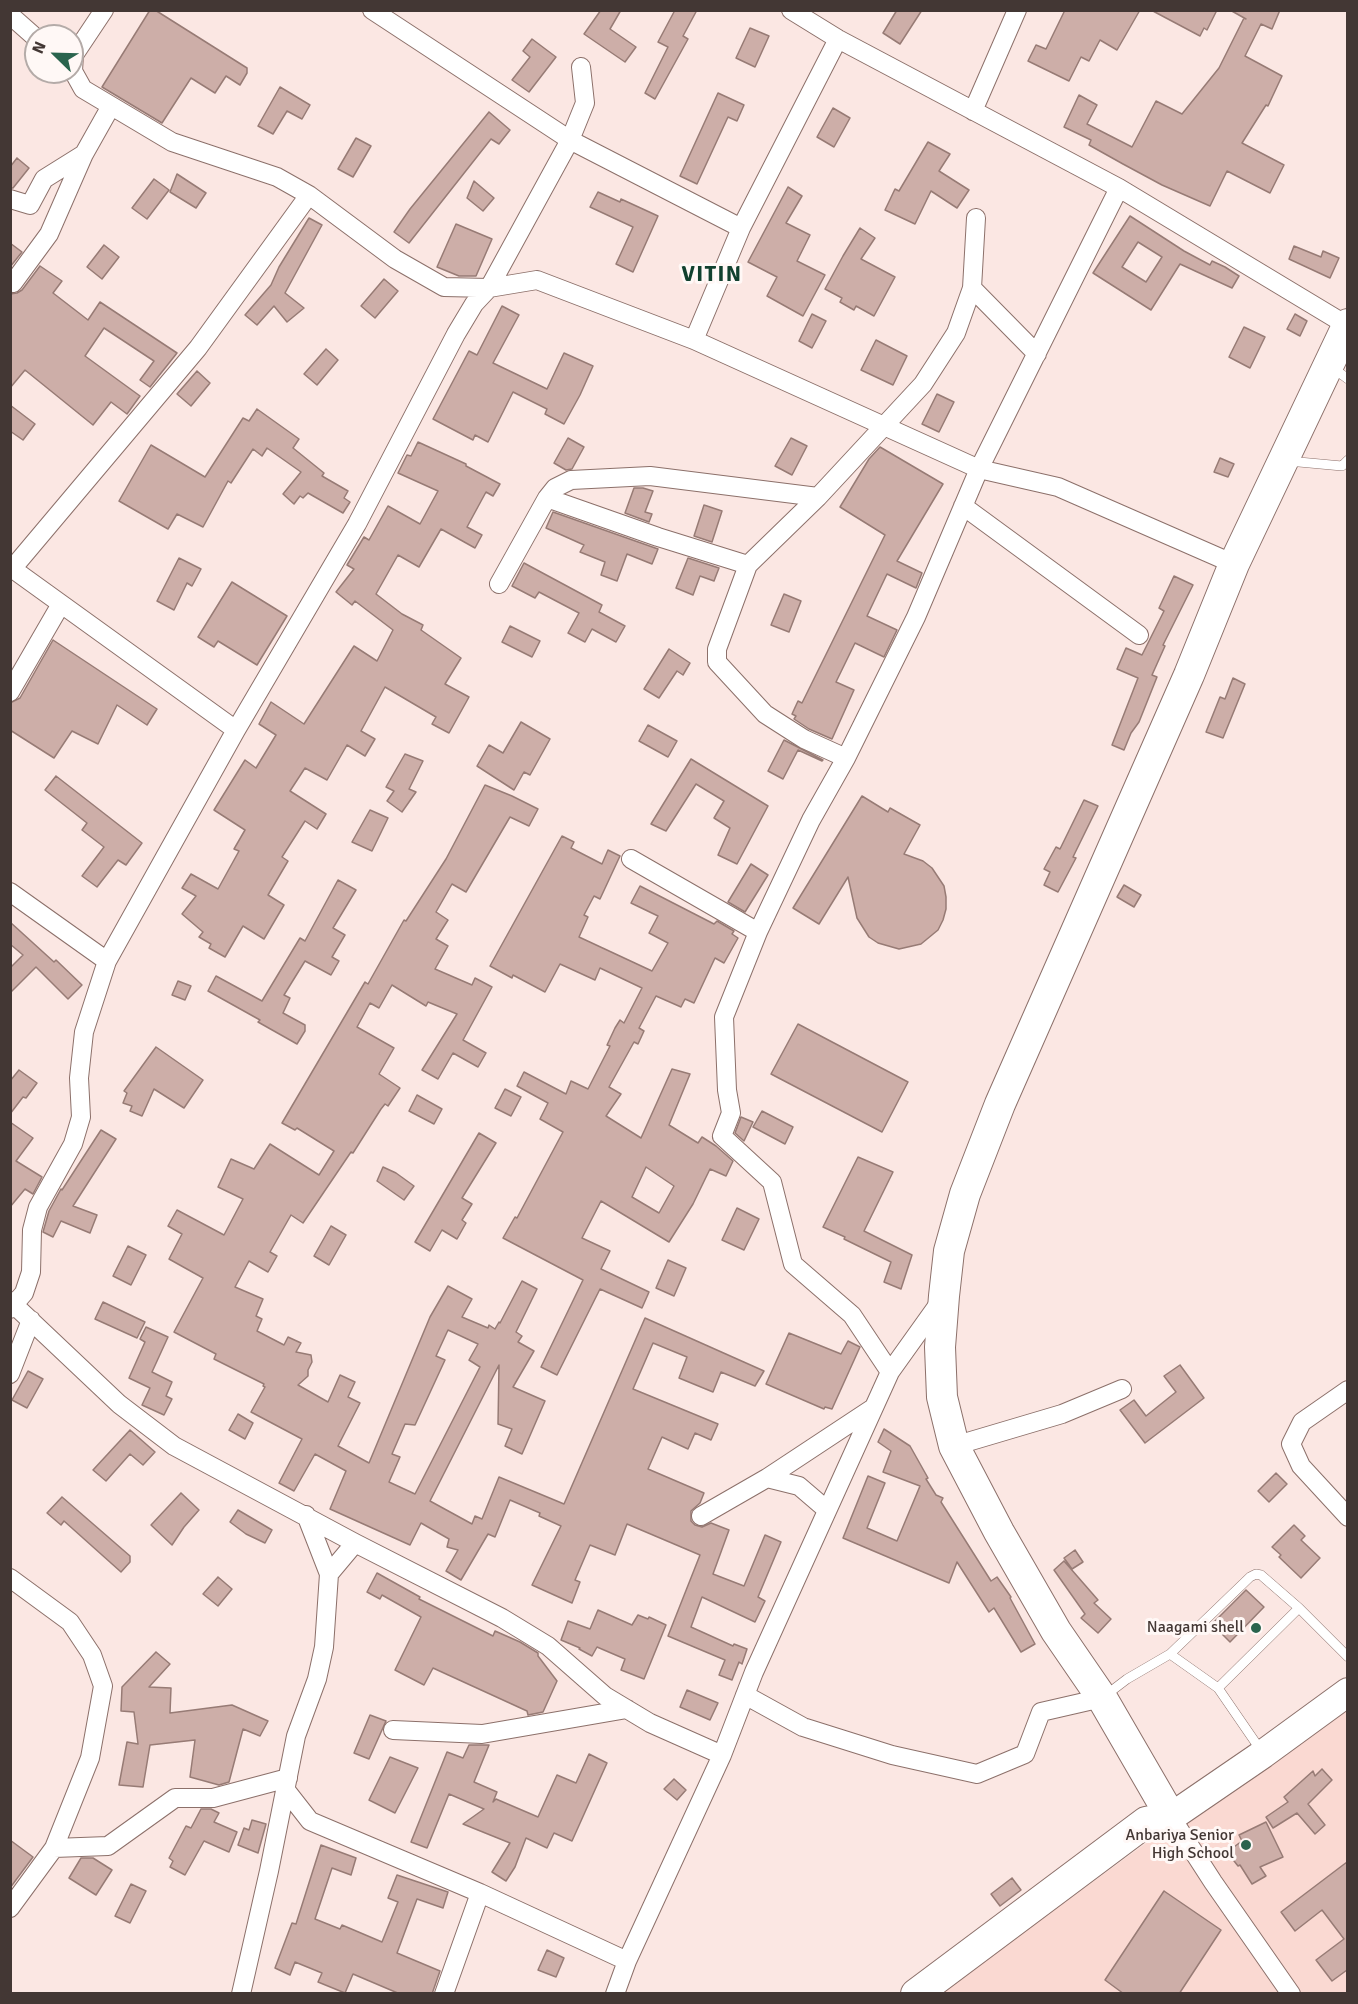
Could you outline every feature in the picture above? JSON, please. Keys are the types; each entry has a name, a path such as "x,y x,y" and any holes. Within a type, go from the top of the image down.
{"highway":[{"path":"918,1993 1146,1822 1171,1817 1102,1698 1056,1631 999,1532 954,1446 942,1397 940,1347 949,1251 965,1194 1000,1104 1189,675 1234,564 1283,460 1338,372 1347,325"}],"main road":[{"path":"1171,1817 1263,1754 1347,1692"}],"street":[{"path":"84,40 104,10"},
{"path":"372,10 570,140 741,228"},
{"path":"791,10 838,39 1119,188 1347,325"},
{"path":"973,111 1017,10"},
{"path":"10,15 24,27"},
{"path":"694,340 741,228 838,39"},
{"path":"581,67 585,103 570,140 489,288 474,304 456,334 357,524 236,730 107,961 84,1032 79,1078 81,1117 73,1144 38,1207 32,1230 31,1272 24,1293 12,1305 31,1320 119,1404 174,1446 355,1543 502,1618 548,1646 605,1696 650,1723 722,1755"},
{"path":"80,84 83,89 172,142 277,177 309,195 395,259 444,287 489,288 537,280 694,340 979,469 1058,487 1234,564"},
{"path":"13,283 49,234 84,154 111,106"},
{"path":"10,199 30,205 44,178 84,154"},
{"path":"890,1372 852,1315 793,1264 772,1182 722,1136 731,1113 727,1090 724,1017 758,932 811,820 846,758 916,617 979,469 1119,188"},
{"path":"236,730 11,568 198,348 309,195"},
{"path":"846,758 804,739 765,714 717,662 717,649 748,565 818,497 923,384 956,333 972,288 976,218"},
{"path":"972,288 1037,354"},
{"path":"500,584 547,498 555,488 571,480 650,476 818,497"},
{"path":"547,498 658,537 748,565"},
{"path":"963,506 1140,635"},
{"path":"10,692 61,604"},
{"path":"632,859 758,932"},
{"path":"10,892 107,961"},
{"path":"619,1992 627,1961 722,1755 745,1695 890,1372 944,1296"},
{"path":"10,1374 31,1320"},
{"path":"954,1446 1062,1414 1122,1389"},
{"path":"1347,1390 1302,1422 1291,1444 1301,1466 1347,1517"},
{"path":"702,1516 767,1478 874,1407"},
{"path":"767,1478 799,1486 827,1510"},
{"path":"241,1994 296,1736 317,1679 321,1657 329,1574 306,1515"},
{"path":"329,1574 355,1543"},
{"path":"10,1578 70,1622 92,1655 103,1686 90,1758 54,1848 10,1908"},
{"path":"745,1695 803,1726 892,1755 977,1774 1025,1754 1041,1712 1102,1698"},
{"path":"393,1730 482,1734 627,1709"},
{"path":"286,1783 310,1821"},
{"path":"54,1848 108,1846 175,1798 213,1798 286,1783"},
{"path":"1171,1817 1291,1994"},
{"path":"278,1827 310,1821 480,1893 627,1961"},
{"path":"444,1994 480,1893"}],"lane":[{"path":"1283,460 1342,466 1347,460"},
{"path":"1102,1698 1126,1679 1170,1654 1250,1577 1256,1574 1261,1575 1299,1608 1347,1657"},
{"path":"1218,1688 1299,1608"},
{"path":"1170,1654 1218,1688 1263,1754"}],"shaded area":[{"name":"Anbariya Senior High School","path":"1347,1697 1347,1993 940,1993"}],"building":[{"path":"150,10 155,10 247,68 247,73 240,85 226,76 215,93 191,78 162,123 102,87"},
{"path":"601,10 621,10 610,29 636,47 625,62 584,34"},
{"path":"675,10 697,10 683,36 688,39 655,99 645,93 668,47 658,42"},
{"path":"897,10 922,10 900,44 883,33"},
{"path":"1065,10 1140,10 1117,50 1100,40 1089,61 1081,57 1069,81 1028,61 1036,45 1046,49"},
{"path":"1151,10 1217,10 1207,30 1204,28 1200,36"},
{"path":"1230,10 1280,10 1272,29 1261,24 1245,56 1282,76 1268,106 1266,105 1242,143 1284,165 1270,193 1227,171 1210,206 1162,185 1123,164 1089,145 1091,140 1064,127 1079,95 1097,105 1087,124 1132,147 1156,101 1182,114 1219,68 1244,18 1246,19"},
{"path":"750,28 769,36 755,67 736,58"},
{"path":"532,39 556,57 529,92 512,80 530,57 523,51"},
{"path":"280,87 310,105 302,119 287,111 273,134 258,126"},
{"path":"718,93 744,105 737,121 728,117 697,184 680,176"},
{"path":"833,108 850,118 834,147 817,137"},
{"path":"489,112 510,130 499,144 491,139 409,243 394,232"},
{"path":"356,138 371,146 353,177 338,169"},
{"path":"928,142 950,154 939,171 969,190 957,208 931,191 915,224 885,210 895,189 899,191"},
{"path":"17,158 29,168 13,188 10,188 10,167"},
{"path":"177,174 206,193 196,208 170,192"},
{"path":"154,179 169,190 147,219 132,208"},
{"path":"474,181 494,198 483,211 467,198"},
{"path":"788,187 802,196 786,223 810,235 797,261 825,275 803,316 767,296 777,277 748,262"},
{"path":"598,192 620,202 621,199 658,216 633,272 616,264 633,227 590,207"},
{"path":"1130,216 1184,251 1210,265 1212,261 1239,276 1232,288 1180,264 1151,310 1093,273","holes":["1138,242 1162,257 1146,282 1122,267"]},
{"path":"309,218 322,225 285,293 304,308 287,322 274,306 257,325 245,315 271,285 279,267"},
{"path":"456,224 492,239 476,276 459,276 437,267"},
{"path":"860,228 875,238 861,259 895,277 874,316 856,306 854,310 840,302 842,298 825,289"},
{"path":"10,243 22,252 10,267"},
{"path":"104,245 119,257 102,279 87,267"},
{"path":"1294,246 1321,257 1323,251 1339,258 1330,278 1289,259"},
{"path":"40,266 62,281 53,293 88,320 100,302 177,353 150,387 140,380 154,361 104,328 85,356 140,396 127,414 111,402 93,425 25,370 10,388 10,294 22,290"},
{"path":"384,279 398,291 375,318 361,306"},
{"path":"502,306 519,315 493,363 547,389 564,353 593,366 564,424 545,414 547,409 513,392 488,442 475,435 473,440 433,419 469,351 477,355"},
{"path":"812,314 826,321 812,348 799,341"},
{"path":"1295,314 1307,321 1300,336 1287,329"},
{"path":"1244,327 1265,337 1250,368 1229,357"},
{"path":"876,340 907,356 893,385 861,370"},
{"path":"326,349 338,360 317,385 304,374"},
{"path":"197,371 210,383 191,406 177,394"},
{"path":"937,394 954,402 939,432 922,424"},
{"path":"10,405 35,424 23,440 10,431"},
{"path":"257,409 299,439 293,448 324,473 322,476 348,491 344,498 350,502 343,513 308,493 303,498 300,496 294,504 283,494 301,472 267,448 262,456 253,449 231,483 228,481 203,527 177,514 168,529 119,501 151,445 205,477 243,418 249,421"},
{"path":"568,438 584,447 572,469 566,470 554,463"},
{"path":"791,438 807,446 792,475 775,466"},
{"path":"418,442 466,464 500,484 493,496 486,492 467,527 482,535 475,548 441,529 419,567 398,555 376,594 402,614 423,625 421,630 461,658 445,684 469,697 449,733 432,724 436,717 385,687 361,731 375,739 365,756 347,745 327,780 305,768 290,791 326,814 317,829 305,821 282,857 288,861 268,895 284,905 264,939 243,926 225,957 209,948 211,944 199,937 203,932 182,914 196,896 182,888 191,874 218,889 239,851 234,849 245,830 214,810 245,760 256,768 276,735 259,724 271,702 304,724 354,646 377,661 393,630 355,601 352,605 336,592 354,569 347,565 364,537 369,540 388,506 420,524 438,491 398,473 407,455 411,456"},
{"path":"880,447 943,484 897,561 922,573 916,588 887,574 867,616 897,630 884,657 855,643 836,682 854,690 832,739 809,729 794,719 796,716 792,714 798,701 802,703 885,535 840,507 869,459"},
{"path":"1220,458 1234,464 1228,477 1214,472"},
{"path":"634,488 653,491 645,512 652,514 649,522 625,513"},
{"path":"704,505 722,511 712,542 694,536"},
{"path":"553,512 658,549 652,564 627,554 617,581 601,575 605,562 580,552 584,545 546,528"},
{"path":"179,558 201,569 192,586 187,583 174,610 157,601"},
{"path":"688,558 719,568 714,581 700,576 693,595 676,588"},
{"path":"524,563 602,605 599,612 625,626 616,642 592,629 585,642 568,633 579,613 539,592 535,598 512,586"},
{"path":"1174,576 1193,585 1163,645 1165,646 1152,675 1157,677 1139,722 1131,733 1124,750 1112,745 1138,678 1117,669 1126,648 1142,655 1164,611 1159,608"},
{"path":"232,582 287,616 257,665 218,641 214,647 198,637"},
{"path":"784,594 801,601 789,632 771,625"},
{"path":"510,626 540,641 532,657 502,642"},
{"path":"53,640 157,709 147,725 117,705 98,744 72,731 54,758 10,730 10,703 20,698"},
{"path":"669,649 690,663 683,675 677,671 659,698 644,689"},
{"path":"1233,678 1245,684 1223,738 1206,732 1220,697 1225,699"},
{"path":"521,722 550,739 530,775 524,772 514,790 477,766 489,745 503,753"},
{"path":"648,725 677,741 668,757 639,741"},
{"path":"784,740 823,760 798,750 783,779 768,771"},
{"path":"405,754 423,761 409,789 416,792 402,812 387,801 394,791 386,787"},
{"path":"691,759 768,806 737,864 718,855 730,828 714,818 724,801 696,784 666,831 651,824"},
{"path":"56,776 142,843 126,865 118,860 97,887 82,876 104,847 82,830 87,823 45,790"},
{"path":"485,785 538,809 529,826 510,817 466,892 452,884 436,912 448,920 436,939 448,946 435,969 472,985 475,978 492,987 463,1040 486,1053 478,1067 453,1053 438,1079 422,1070 457,1014 428,1002 426,1006 392,985 379,1008 370,1003 357,1027 394,1048 379,1074 400,1088 388,1106 385,1104 381,1109 303,1223 291,1215 270,1252 277,1256 268,1272 249,1261 235,1287 263,1299 256,1316 262,1319 257,1331 284,1345 288,1337 301,1343 296,1352 311,1355 312,1362 308,1376 298,1385 328,1402 340,1375 355,1382 348,1397 360,1403 338,1446 369,1463 430,1317 448,1286 472,1299 462,1317 495,1329 522,1281 537,1289 516,1332 522,1336 518,1342 534,1351 513,1387 545,1401 522,1454 505,1446 512,1429 498,1424 499,1365 430,1501 472,1524 475,1516 482,1519 499,1477 564,1504 645,1318 764,1371 755,1386 721,1372 713,1392 679,1378 687,1357 653,1343 633,1389 718,1424 711,1440 695,1433 688,1449 662,1437 648,1469 704,1493 700,1503 691,1511 691,1521 695,1525 702,1527 711,1523 729,1530 713,1574 744,1586 765,1535 781,1542 758,1597 765,1601 755,1622 702,1597 691,1627 733,1646 734,1644 747,1649 742,1664 739,1662 732,1680 719,1675 725,1660 668,1636 700,1555 627,1524 615,1555 590,1545 575,1580 580,1582 572,1603 532,1585 561,1526 539,1516 540,1513 510,1500 495,1537 488,1534 461,1580 446,1571 458,1550 447,1547 449,1539 421,1523 410,1545 330,1509 346,1471 315,1454 294,1491 279,1483 302,1439 251,1412 265,1387 264,1384 214,1359 216,1354 174,1332 203,1278 169,1259 182,1234 168,1226 177,1210 224,1235 243,1199 218,1187 231,1159 254,1169 270,1144 319,1175 334,1151 297,1128 295,1130 282,1123 365,982 368,984 404,920 406,921 446,859","holes":["448,1330 478,1344 469,1360 480,1367 415,1494 389,1482 400,1457 392,1454 405,1424 415,1425 445,1360 436,1356"]},
{"path":"862,796 888,812 890,808 920,825 904,854 923,861 932,868 944,886 946,897 946,909 938,930 921,944 899,949 878,943 869,937 857,918 848,877 819,924 793,908"},
{"path":"1084,800 1098,806 1073,857 1076,858 1058,892 1044,885 1050,872 1044,869 1056,847 1060,849"},
{"path":"370,810 388,818 372,851 352,842"},
{"path":"562,836 574,842 571,848 602,864 608,850 620,856 600,899 594,896 584,915 588,917 579,937 652,971 668,943 649,933 658,916 631,903 640,886 714,924 717,921 734,931 732,934 738,938 724,963 715,958 694,1003 685,999 681,1007 656,996 639,1028 644,1031 638,1044 634,1042 609,1087 621,1094 606,1116 641,1138 672,1069 690,1074 669,1125 698,1143 702,1137 733,1161 726,1176 710,1169 693,1204 669,1242 601,1201 582,1238 610,1251 601,1269 649,1292 642,1308 600,1289 557,1375 541,1367 583,1280 503,1238 515,1217 517,1218 563,1132 540,1119 548,1103 517,1086 524,1072 566,1094 571,1081 588,1089 610,1046 607,1045 615,1028 620,1020 624,1023 642,988 600,968 595,980 560,964 545,992 490,966","holes":["646,1167 674,1186 659,1213 632,1197"]},
{"path":"751,864 768,875 745,912 728,902"},
{"path":"338,880 356,890 333,928 345,935 332,957 339,961 331,975 305,961 284,995 290,998 283,1013 305,1025 305,1031 297,1044 208,991 216,976 262,1001 300,938 305,941"},
{"path":"1124,885 1141,895 1134,907 1117,897"},
{"path":"10,922 82,985 68,999 36,967 10,993 10,968 23,955 10,944"},
{"path":"178,981 191,986 185,1000 172,995"},
{"path":"798,1024 908,1082 882,1132 771,1074"},
{"path":"156,1047 203,1080 184,1108 154,1089 142,1116 130,1111 132,1106 123,1103 127,1093 124,1091"},
{"path":"19,1070 37,1083 10,1114 10,1081"},
{"path":"505,1089 521,1097 511,1116 495,1108"},
{"path":"417,1095 442,1109 434,1124 409,1111"},
{"path":"762,1111 793,1127 785,1144 753,1127"},
{"path":"741,1117 753,1122 744,1141 735,1133"},
{"path":"10,1122 33,1138 16,1161 42,1177 33,1194 25,1189 10,1207"},
{"path":"101,1130 116,1139 73,1206 97,1215 90,1233 61,1221 53,1237 43,1232 49,1211 61,1189"},
{"path":"479,1133 496,1143 462,1198 472,1204 462,1220 466,1223 457,1239 442,1230 430,1251 415,1242"},
{"path":"858,1157 893,1172 864,1231 912,1255 901,1289 884,1282 891,1262 823,1227"},
{"path":"383,1167 414,1186 404,1200 377,1181"},
{"path":"737,1208 759,1219 744,1250 722,1240"},
{"path":"331,1226 346,1235 329,1265 314,1256"},
{"path":"128,1246 146,1255 131,1285 113,1276"},
{"path":"668,1260 686,1268 674,1296 656,1288"},
{"path":"103,1302 145,1322 137,1338 95,1319"},
{"path":"146,1327 168,1337 152,1372 172,1382 166,1396 172,1399 164,1415 142,1405 150,1388 129,1378 145,1342 140,1339"},
{"path":"789,1333 841,1354 848,1341 860,1347 832,1409 825,1407 824,1409 766,1384"},
{"path":"1180,1365 1204,1398 1145,1443 1120,1410 1134,1400 1146,1416 1176,1392 1164,1376"},
{"path":"28,1371 43,1379 27,1408 12,1400"},
{"path":"238,1414 253,1423 245,1439 229,1430"},
{"path":"884,1429 910,1446 928,1478 926,1479 936,1495 943,1498 941,1502 991,1581 997,1577 1011,1597 1035,1644 1021,1652 994,1608 989,1612 957,1562 949,1583 843,1538 868,1476 885,1483 867,1528 897,1541 920,1486 883,1472 891,1451 878,1442"},
{"path":"130,1430 155,1452 143,1465 130,1454 106,1481 93,1470"},
{"path":"1276,1473 1287,1484 1269,1502 1258,1491"},
{"path":"181,1493 199,1510 172,1545 151,1525"},
{"path":"62,1497 130,1556 130,1562 121,1572 64,1521 61,1525 47,1513"},
{"path":"238,1510 272,1530 265,1543 246,1534 230,1522"},
{"path":"1294,1525 1305,1536 1301,1540 1320,1558 1301,1578 1272,1547"},
{"path":"1075,1550 1083,1562 1072,1569 1064,1558"},
{"path":"1064,1561 1098,1600 1094,1603 1111,1619 1098,1633 1081,1618 1085,1614 1054,1570"},
{"path":"377,1573 420,1597 419,1599 493,1636 495,1631 538,1653 557,1681 543,1712 528,1715 527,1711 433,1668 424,1685 395,1670 421,1617 382,1595 380,1599 367,1592"},
{"path":"218,1577 232,1589 218,1606 203,1594"},
{"path":"1246,1590 1264,1607 1230,1642 1212,1624"},
{"path":"598,1610 632,1625 638,1615 648,1619 649,1617 666,1625 644,1679 621,1670 625,1659 597,1647 592,1656 561,1640 568,1621 590,1629"},
{"path":"156,1652 170,1664 149,1687 171,1688 170,1713 232,1705 268,1721 260,1736 243,1729 229,1782 219,1785 190,1777 195,1740 150,1745 143,1787 119,1785 127,1742 138,1744 134,1712 121,1711 122,1687"},
{"path":"687,1690 718,1703 710,1720 680,1707"},
{"path":"370,1715 386,1721 369,1759 354,1753"},
{"path":"469,1745 489,1745 474,1782 497,1792 493,1802 496,1799 538,1817 557,1775 576,1783 589,1754 607,1763 572,1841 554,1833 547,1848 526,1838 515,1867 506,1881 492,1872 510,1843 463,1824 484,1809 449,1794 427,1848 411,1842 447,1752 463,1758"},
{"path":"390,1757 418,1768 395,1813 369,1800"},
{"path":"1322,1769 1332,1780 1308,1804 1325,1825 1315,1834 1297,1813 1273,1828 1266,1817 1288,1802 1284,1797 1313,1771 1315,1776"},
{"path":"674,1779 686,1790 677,1800 664,1789"},
{"path":"201,1809 211,1809 219,1813 214,1822 237,1832 229,1852 204,1841 185,1875 170,1867 173,1861 169,1858 186,1826 191,1828"},
{"path":"252,1820 266,1824 258,1853 238,1845 244,1828 249,1830"},
{"path":"1266,1822 1283,1857 1260,1867 1266,1876 1252,1884 1240,1865 1238,1866 1227,1852 1242,1841 1239,1835"},
{"path":"10,1840 33,1857 10,1888"},
{"path":"321,1845 356,1858 351,1875 332,1868 315,1919 340,1929 342,1925 382,1942 398,1902 388,1898 397,1875 448,1892 443,1908 417,1899 397,1953 440,1971 432,1994 400,1994 353,1974 345,1993 318,1982 322,1973 295,1962 290,1975 275,1968 292,1923 296,1924"},
{"path":"81,1858 93,1858 112,1870 96,1895 69,1878"},
{"path":"1347,1862 1347,1970 1332,1981 1316,1960 1344,1939 1322,1910 1295,1931 1281,1912"},
{"path":"1012,1878 1021,1890 1000,1906 991,1894"},
{"path":"131,1884 146,1891 130,1923 115,1916"},
{"path":"1164,1891 1221,1930 1179,1994 1124,1994 1105,1980"},
{"path":"547,1950 564,1958 556,1977 538,1970"}],"place":[{"name":"Naagami shell","path":"1256,1628"},
{"name":"Anbariya Senior High School","path":"1246,1845"}],"district":[{"name":"VITIN","path":"712,275"}]}
